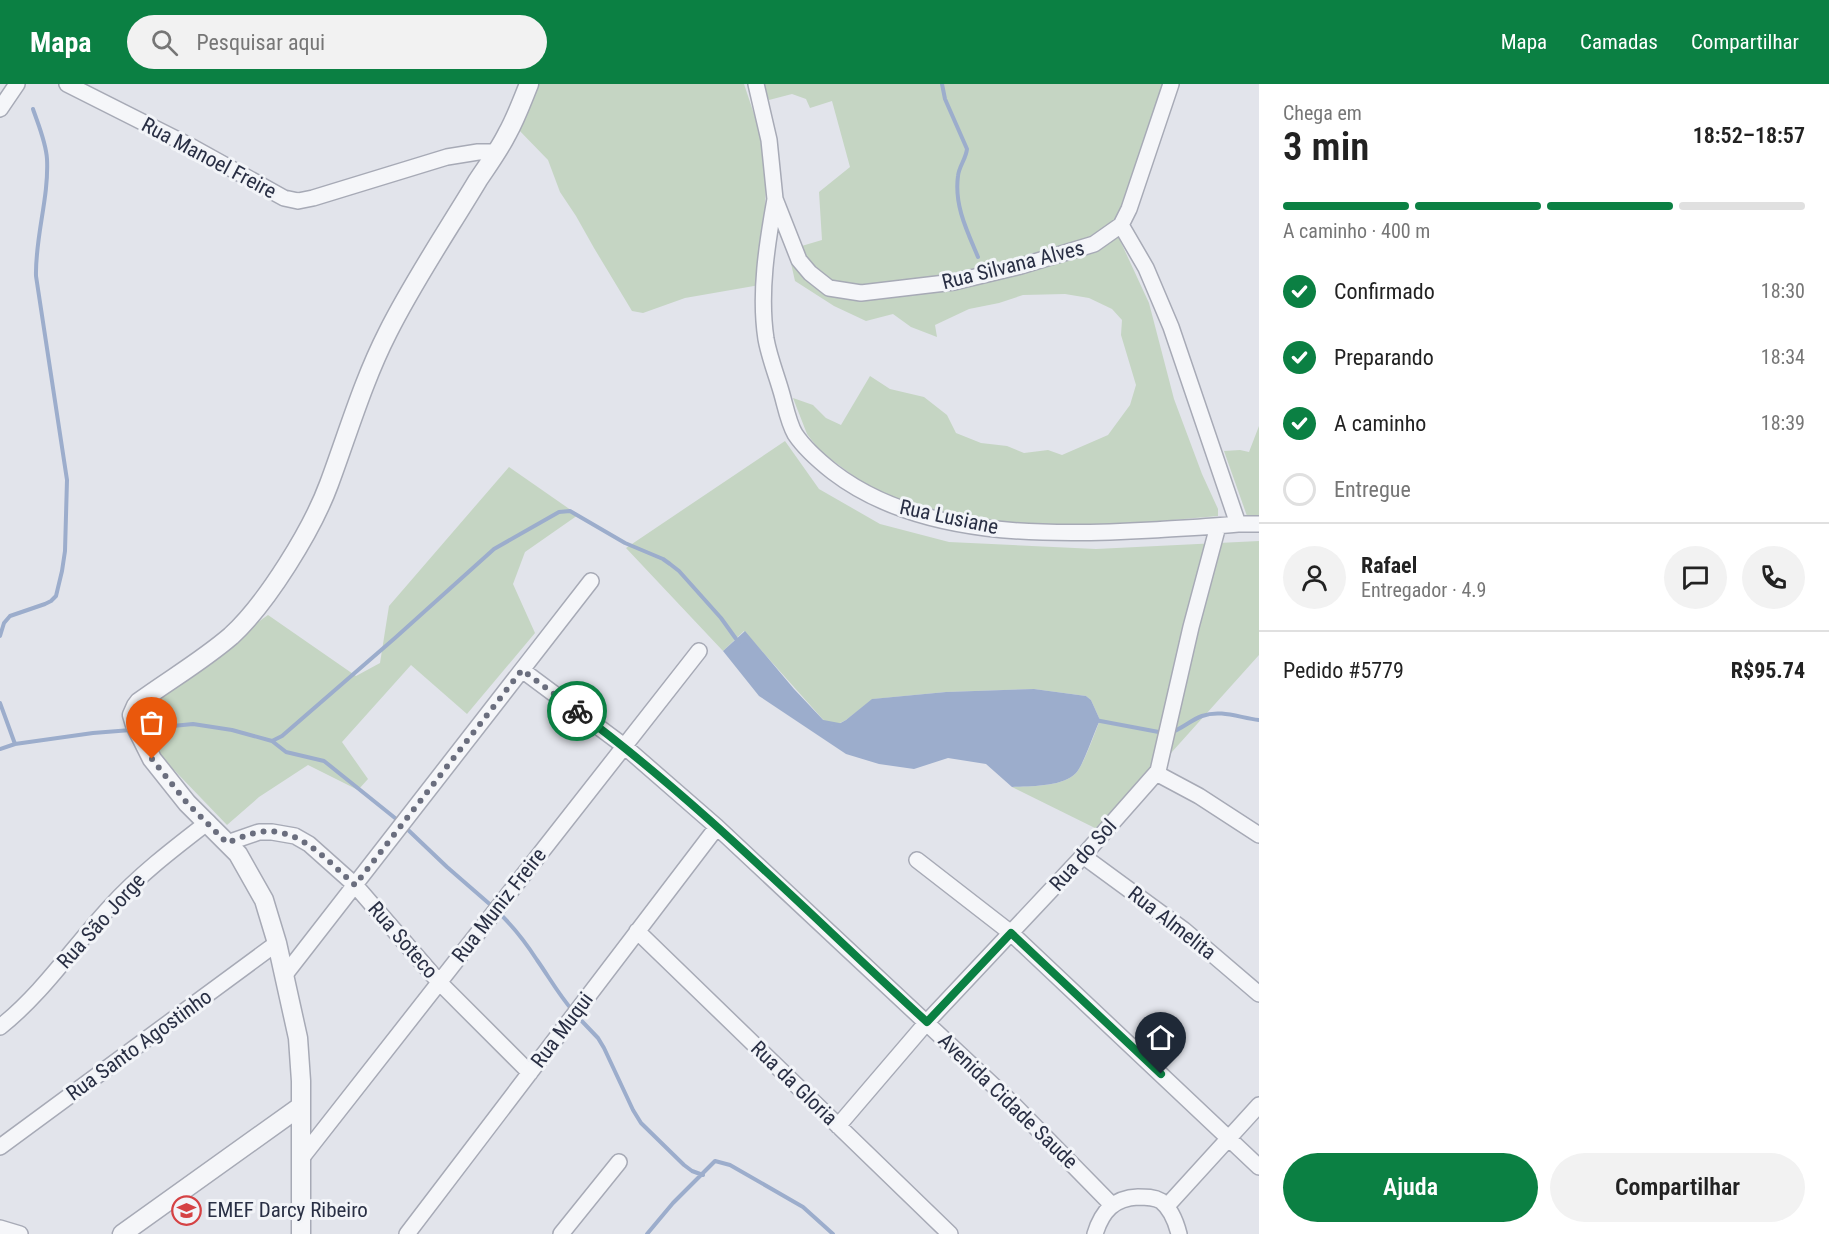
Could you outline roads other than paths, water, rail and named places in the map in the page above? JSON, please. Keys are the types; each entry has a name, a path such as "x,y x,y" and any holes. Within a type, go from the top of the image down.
{"street":[{"path":"0,110 17,84"},
{"name":"Rua Manoel Freire","path":"68,84 291,200 313,198 447,158 478,152 495,152"},
{"path":"302,1234 300,1160 302,1106 298,1038 277,943 264,900 238,854 173,787 152,759 132,715 139,702 230,636 249,616 291,557 328,487 361,394 388,332 507,134 529,84"},
{"name":"Rua Silvana Alves","path":"756,84 769,140 775,199 799,260 810,273 829,288 861,293 954,282 1022,266 1095,244 1121,225"},
{"path":"1171,84 1129,209 1121,225 1146,268 1171,327 1238,524"},
{"name":"Rua Lusiane","path":"775,199 767,246 764,299 764,320 769,353 794,432 821,463 849,484 891,506 906,511 981,527 1082,534 1259,524"},
{"name":"Rua do Sol","path":"838,1126 927,1022 1083,856 1156,773 1218,526"},
{"path":"284,976 591,581"},
{"name":"Rua Muniz Freire","path":"300,1160 699,651"},
{"name":"Avenida Cidade Saude","path":"522,670 624,746 717,827 1011,1102 1112,1205"},
{"path":"1156,773 1199,796 1259,835"},
{"name":"Rua São Jorge","path":"0,1026 51,977 110,907 157,861 208,822"},
{"name":"Rua Muqui","path":"408,1234 717,827"},
{"name":"Rua Soteco","path":"227,843 259,832 282,833 309,844 355,885 439,982 530,1073"},
{"name":"Rua Almelita","path":"1083,856 1184,930 1259,994"},
{"path":"917,860 1011,933 1259,1167"},
{"name":"Rua da Gloria","path":"637,931 950,1234"},
{"name":"Rua Santo Agostinho","path":"0,1147 277,943"},
{"path":"1167,1206 1259,1105"},
{"path":"122,1234 302,1106"},
{"path":"561,1234 619,1162"},
{"path":"1095,1234 1100,1220 1112,1205 1122,1200 1147,1197 1159,1199 1167,1206 1173,1215 1179,1234"},
{"path":"0,1228 20,1234"}],"water":[{"path":"745,631 827,724 835,726 846,720 872,699 946,692 1034,689 1086,696 1091,700 1100,720 1076,773 1070,778 1055,783 1012,787 986,764 948,758 914,769 879,764 846,754 759,696 723,651"}],"waterway":[{"path":"942,84 945,99 967,149 959,172 958,197 962,218 978,257"},
{"path":"0,636 4,623 10,616 45,604 56,596 65,551 67,480 36,276 47,159 33,109"},
{"path":"272,741 282,736 494,549 559,512 570,511 625,543 670,564 721,618 739,643"},
{"path":"0,703 15,744"},
{"path":"1172,732 1198,718 1216,713 1259,720"},
{"path":"1095,720 1164,733"},
{"path":"823,722 839,725"},
{"path":"142,729 193,724 232,730 272,741 286,752 324,761 400,822"},
{"path":"0,749 15,744 131,730"},
{"path":"405,827 493,907"},
{"path":"498,912 524,941 573,1011"},
{"path":"578,1017 598,1038 604,1048 641,1123 684,1165 703,1175"},
{"path":"647,1234 673,1203 715,1161 730,1165 803,1207 833,1234"}],"place":[{"name":"EMEF Darcy Ribeiro","path":"186,1210"}]}
